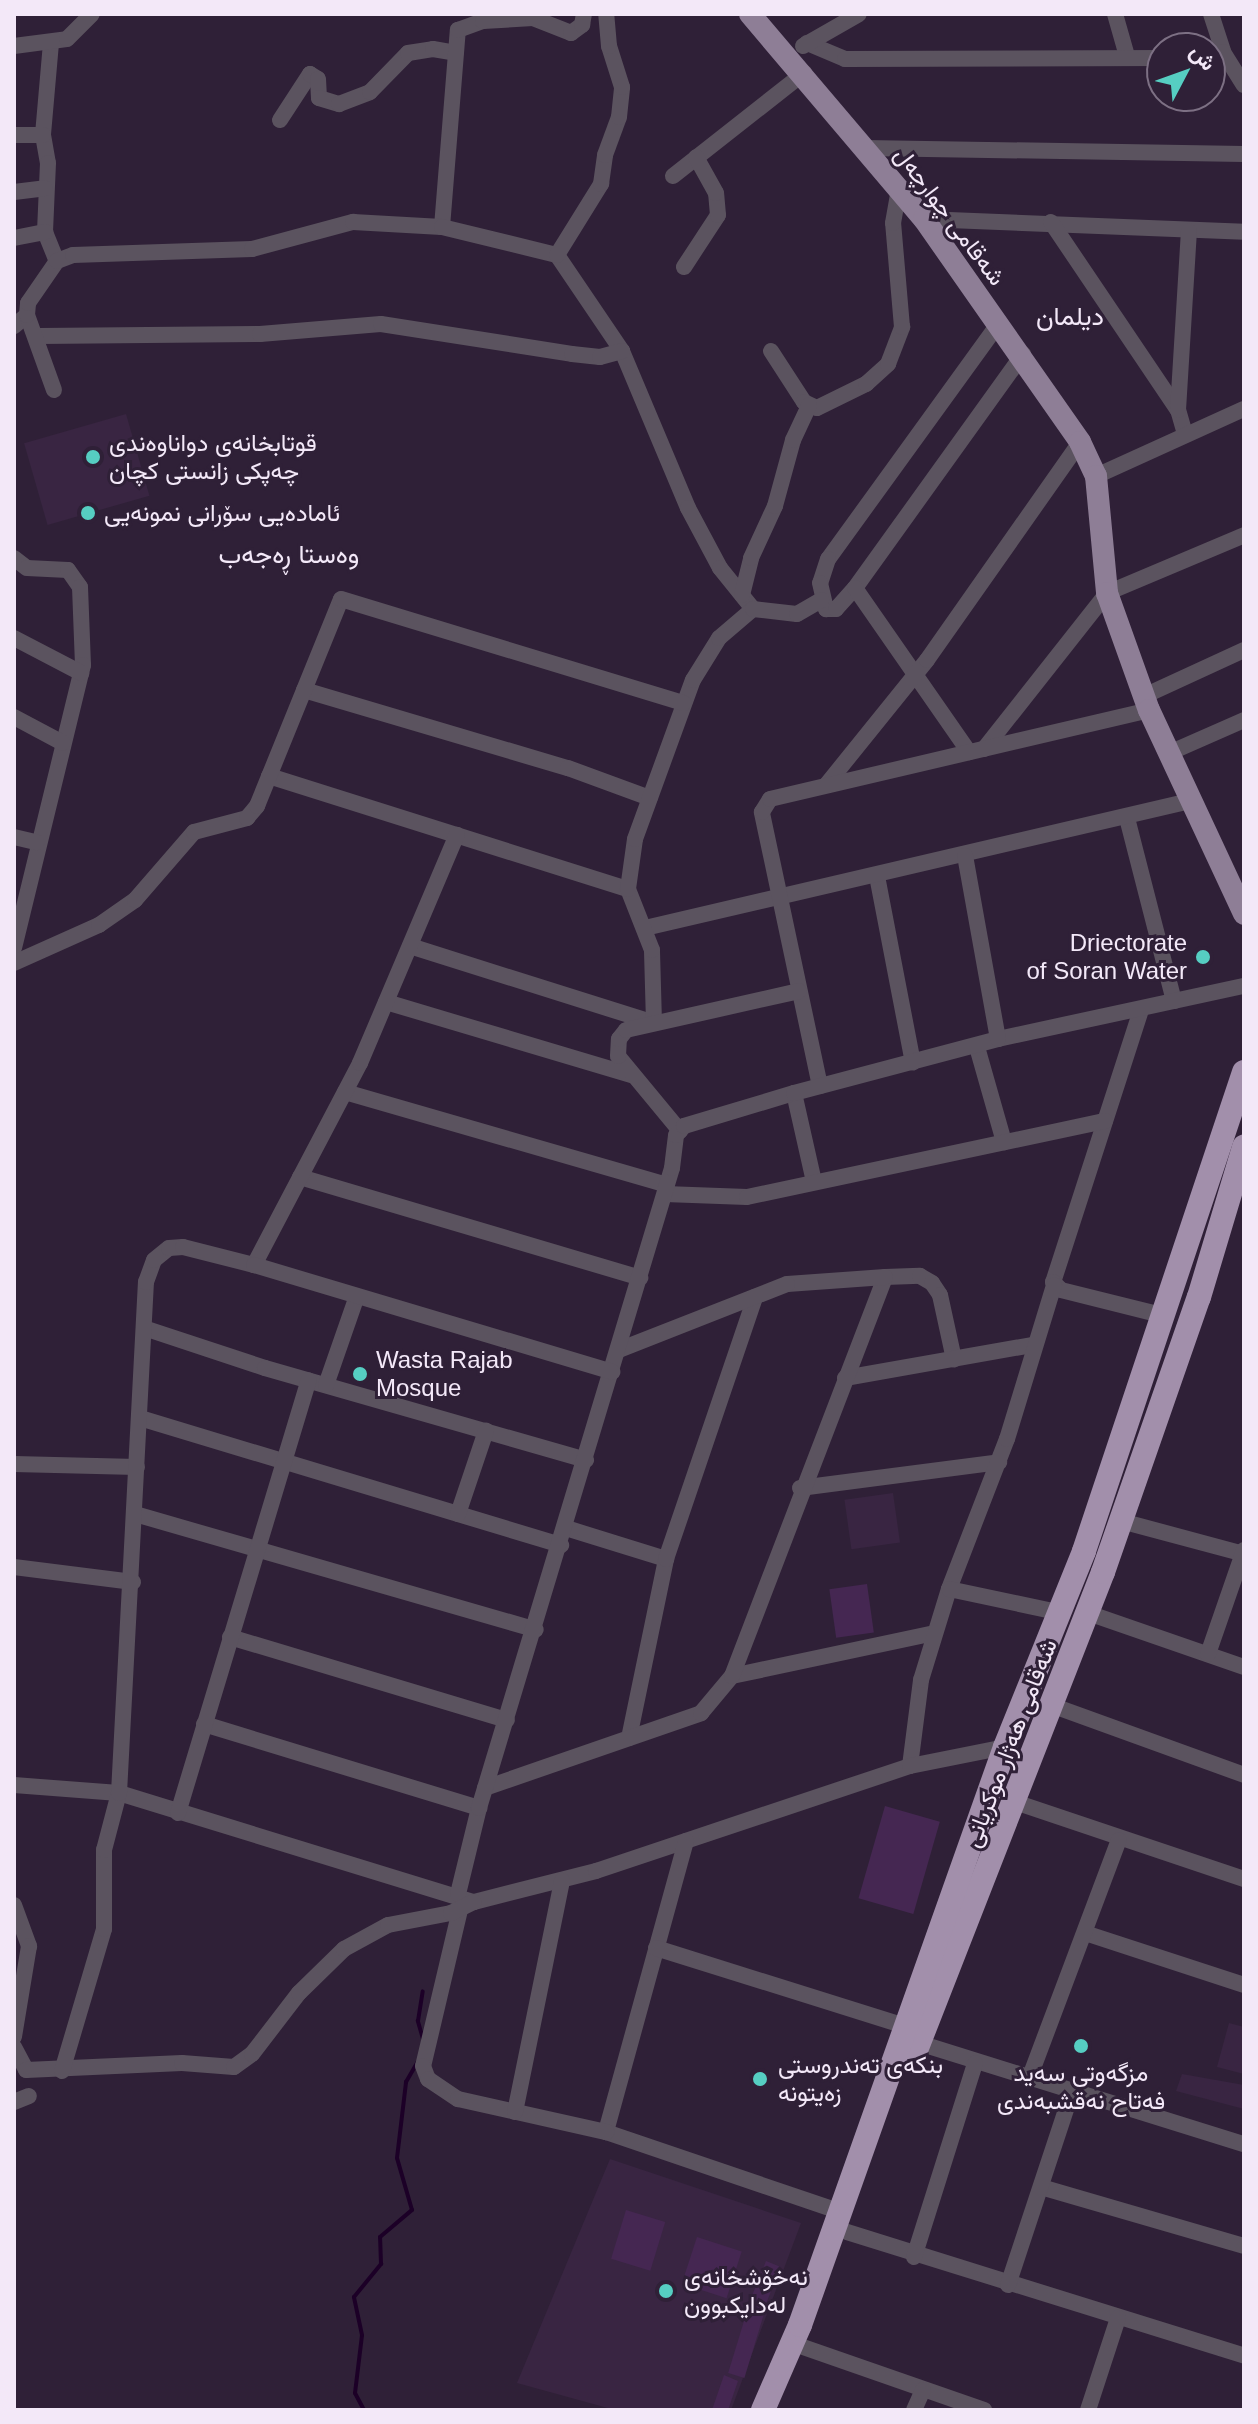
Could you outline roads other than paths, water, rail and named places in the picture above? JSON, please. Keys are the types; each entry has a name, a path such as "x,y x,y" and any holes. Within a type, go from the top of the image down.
{"highway":[{"name":"شەقامی ھەژار موکریانی","path":"778,2410 943,1950 1005,1747 1062,1613 1174,1290 1244,1072"},
{"name":"شەقامی ھەژار موکریانی","path":"943,1950 1015,1802 1088,1613 1199,1297 1236,1204 1244,1147"},
{"path":"1174,1290 1199,1297"},
{"name":"شەقامی ھەژار موکریانی","path":"763,2410 844,2222"}],"main road":[{"name":"شەقامی چوارچەل","path":"750,14 798,49 804,73 924,219 1023,354 1080,442 1096,476 1107,593 1147,703 1244,914"}],"street":[{"path":"14,46 51,43 82,29 92,14"},
{"path":"442,227 458,30 483,21 533,18 571,33 582,25 584,14"},
{"path":"557,255 601,184 605,155 619,117 622,87 609,46 606,14"},
{"path":"798,49 859,14"},
{"path":"1115,14 1127,56"},
{"path":"51,43 43,135 45,232 57,261"},
{"path":"280,120 310,74 318,79 319,98 339,104 370,92 408,53 433,49 456,53"},
{"path":"798,49 845,59 1146,57"},
{"path":"1226,64 1244,85"},
{"path":"673,176 804,73"},
{"path":"14,135 43,135"},
{"path":"865,148 1244,154"},
{"path":"684,267 718,215 716,193 696,157"},
{"path":"14,192 45,188"},
{"path":"771,351 809,405 817,408 866,384 888,364 902,327 893,223 899,189"},
{"path":"924,219 1244,232"},
{"path":"54,390 39,336 27,315 28,303 57,261 99,252 252,249 353,222 442,227 557,255 622,351 684,500 720,568 753,609 797,614 821,600"},
{"path":"1051,222 1178,410 1185,434"},
{"path":"1178,410 1189,231"},
{"path":"14,238 45,232"},
{"path":"14,326 27,315"},
{"path":"999,323 828,559 821,600 829,611 836,609 855,588 1023,354"},
{"path":"39,336 260,334 381,324 572,354 600,357 622,351"},
{"path":"742,595 751,558 775,506 793,440 809,405"},
{"path":"1096,476 1244,409"},
{"path":"827,784 916,673 1080,442"},
{"path":"977,750 1107,593 1244,535"},
{"path":"14,558 27,568 68,570 80,587 81,673 18,907 14,948"},
{"path":"855,588 916,673 977,750"},
{"path":"14,963 99,925 135,900 194,832 247,818 269,776 341,599 684,703"},
{"path":"654,1023 656,988 645,928 633,913 628,889 635,839 684,703 719,638 753,609"},
{"path":"14,638 81,673"},
{"path":"820,1086 762,812 783,793 977,750 1147,703 1244,650"},
{"path":"304,690 568,768 650,798"},
{"path":"14,717 63,743"},
{"path":"1169,753 1244,720"},
{"path":"269,776 628,889"},
{"path":"645,928 965,856 1190,801"},
{"path":"1127,818 1174,1001"},
{"path":"254,1265 345,1092 457,835"},
{"path":"14,837 36,842"},
{"path":"965,856 998,1039"},
{"path":"877,876 913,1063"},
{"path":"410,946 654,1023"},
{"path":"680,1131 794,1093 998,1039 1244,986"},
{"path":"680,1131 618,1056 619,1039 626,1030 799,991"},
{"path":"386,1002 631,1075"},
{"path":"910,1766 921,1680 934,1633 999,1462 1033,1345 1141,1010"},
{"path":"977,1047 1004,1142"},
{"path":"345,1092 666,1190 747,1197 1105,1121"},
{"path":"794,1093 814,1182"},
{"path":"680,1131 666,1190 536,1630 479,1808 464,1902 423,2066 438,2091 606,2132 844,2222 914,2257 1244,2356"},
{"path":"300,1177 640,1278"},
{"path":"62,2071 104,1929 104,1850 119,1793 133,1582 146,1282 154,1260 169,1248 254,1265 612,1372"},
{"path":"619,1350 787,1284 920,1276 932,1283 940,1295 954,1359"},
{"path":"485,1788 701,1713 732,1676 800,1488 885,1277"},
{"path":"1054,1285 1165,1316"},
{"path":"326,1385 357,1296"},
{"path":"629,1738 666,1559 755,1297"},
{"path":"144,1328 309,1380 586,1460"},
{"path":"845,1378 1033,1345"},
{"path":"178,1813 309,1380"},
{"path":"140,1418 561,1545"},
{"path":"458,1514 486,1431"},
{"path":"800,1488 999,1462"},
{"path":"14,1464 137,1467"},
{"path":"135,1514 536,1630"},
{"path":"1121,1521 1244,1553 1208,1654"},
{"path":"566,1528 666,1559"},
{"path":"14,1567 133,1582"},
{"path":"949,1589 1062,1613"},
{"path":"1088,1613 1244,1667"},
{"path":"732,1676 934,1633"},
{"path":"230,1637 507,1720"},
{"path":"1051,1705 1244,1775"},
{"path":"204,1724 479,1808"},
{"path":"14,2047 26,2070 62,2071 182,2063 234,2067 252,2054 299,1993 344,1949 388,1925 464,1902 562,1881 910,1766 1005,1747"},
{"path":"14,1785 119,1793 464,1902"},
{"path":"1015,1802 1119,1840 1244,1879"},
{"path":"1029,2079 1119,1840"},
{"path":"606,2132 686,1841"},
{"path":"515,2112 562,1881"},
{"path":"14,1905 29,1946 14,2037"},
{"path":"1085,1933 1244,1985"},
{"path":"656,1948 913,2035 975,2063 1244,2144"},
{"path":"914,2257 975,2063"},
{"path":"1008,2285 1072,2092"},
{"path":"1041,2187 1244,2246"},
{"path":"1088,2410 1118,2318"},
{"path":"803,2347 984,2410"},
{"path":"914,2410 923,2390"}],"waterway":[{"path":"423,1991 418,2021 423,2039"},
{"path":"364,2410 355,2393 362,2335 354,2297 381,2264 380,2237 412,2210 397,2158 406,2082 417,2063"}],"place":[{"name":"قوتابخانەی دواناوەندی چەپکی زانستی کچان","path":"93,457"},
{"name":"ئامادەیی سۆرانی نمونەیی","path":"88,513"},
{"name":"Driectorate of Soran Water","path":"1203,957"},
{"name":"Wasta Rajab Mosque","path":"360,1374"},
{"name":"مزگەوتی سەید فەتاح نەقشبەندی","path":"1081,2046"},
{"name":"بنکەی تەندروستی زەیتونە","path":"760,2079"},
{"name":"نەخۆشخانەی لەدایکبوون","path":"666,2291"}],"district":[{"name":"دیلمان","path":"1070,317"},
{"name":"وەستا ڕەجەب","path":"289,555"}]}
